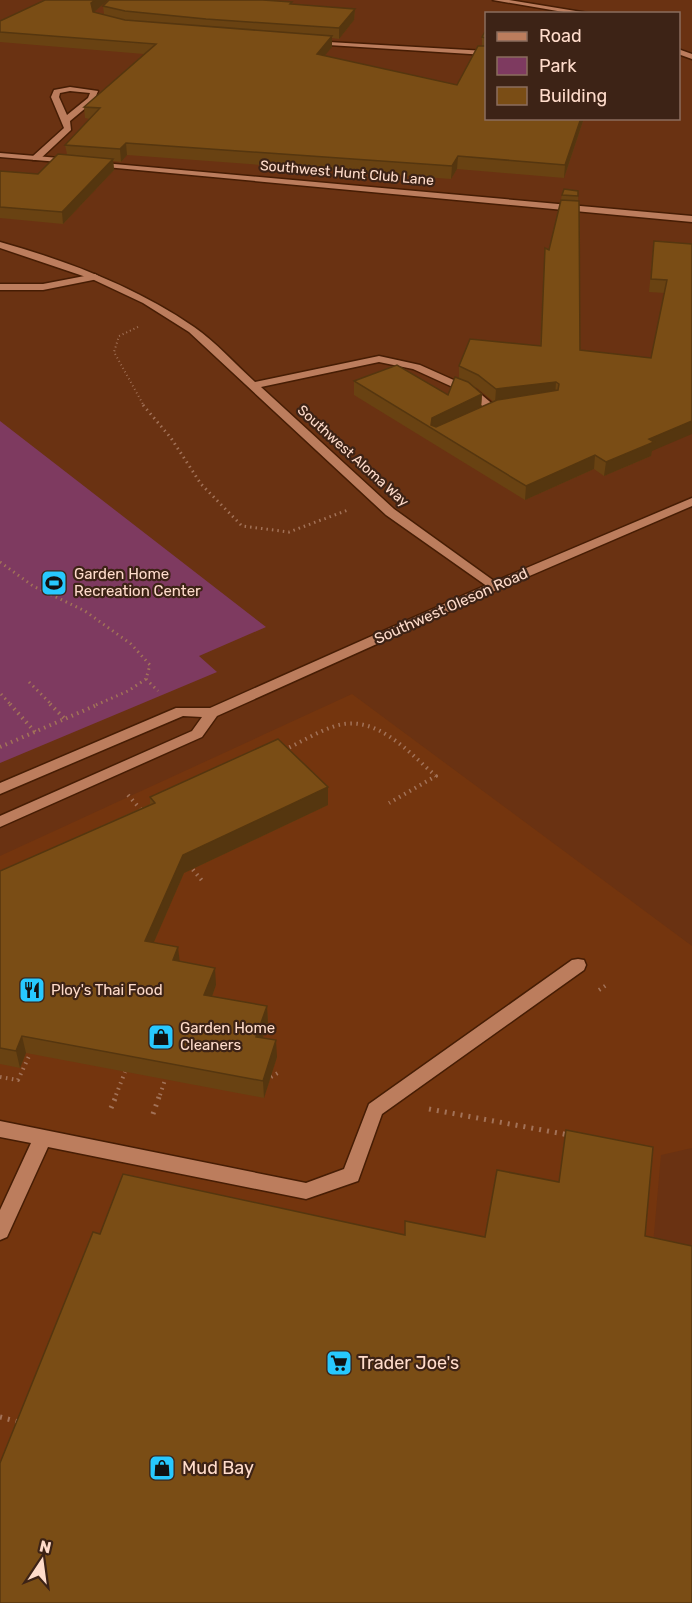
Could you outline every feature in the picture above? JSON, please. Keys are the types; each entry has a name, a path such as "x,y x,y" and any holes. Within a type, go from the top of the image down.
{"street":[{"path":"496,0 577,12"},
{"path":"300,41 485,54"},
{"path":"681,64 692,62"},
{"path":"36,158 66,131 66,120 56,97 57,92 70,89 94,91 91,99 66,120"},
{"name":"Southwest Hunt Club Lane","path":"0,155 692,219"},
{"name":"Southwest Aloma Way","path":"0,244 95,278 146,301 192,330 378,500 495,586"},
{"path":"0,287 43,287 95,278"},
{"path":"254,386 378,360 416,367 472,392 493,410"},
{"name":"Southwest Oleson Road","path":"0,789 181,711 212,713 495,586 692,502"},
{"name":"Southwest Oleson Road","path":"0,822 197,734 212,713"},
{"path":"0,1129 306,1191 351,1176 375,1109 578,964"},
{"path":"0,1231 43,1137"}],"path":[{"path":"173,318 144,324 119,336 114,352 146,409 171,438 201,484 242,526 289,532 333,514 378,500"},
{"path":"0,562 33,586 85,611 131,645 150,665 146,679 128,691 0,747"},
{"path":"146,679 155,687"},
{"path":"29,682 65,719"},
{"path":"1,694 35,732"},
{"path":"283,750 345,724 367,725 381,731 436,776 389,803"},
{"path":"126,793 149,820"},
{"path":"143,813 150,810"},
{"path":"183,860 204,883"},
{"path":"0,1077 18,1080 30,1054"},
{"path":"271,1077 281,1071"},
{"path":"111,1108 125,1072"},
{"path":"153,1114 165,1080"},
{"path":"431,1102 421,1108 579,1137"},
{"path":"0,1417 29,1424"}],"shaded area":[{"path":"352,694 692,946 692,1148 661,1155 621,1603 0,1603 0,856"}],"green space":[{"name":"Garden Home Recreation Center","path":"0,421 266,627 199,656 217,672 0,763"}],"building":[{"path":"45,0 95,0 91,3 93,12 125,20 332,36 317,54 457,85 478,46 485,46 485,120 580,120 565,165 458,156 452,166 126,143 120,149 65,145 100,108 84,107 156,44 0,32 0,21"},
{"path":"109,0 263,0 355,9 339,28 125,11 103,6"},
{"path":"58,154 113,159 62,212 0,207 0,171 38,174"},
{"path":"564,189 578,191 578,196 562,195"},
{"path":"561,200 579,201 580,350 651,358 667,280 651,279 654,241 692,244 692,421 649,439 654,442 606,462 595,455 526,486 354,381 397,365 448,395 455,377 468,382 482,394 432,418 431,425 436,427 497,400 558,390 559,384 556,382 496,389 478,375 459,366 470,339 541,346 545,248 549,250"},
{"path":"278,739 328,787 183,855 145,941 178,947 173,960 215,968 204,995 267,1006 256,1037 276,1040 263,1081 22,1036 16,1051 0,1048 0,871 155,803 150,797"},
{"name":"Trader Joe's","path":"566,1130 653,1147 645,1236 692,1246 692,1603 0,1603 0,1463 93,1232 100,1234 123,1174 405,1235 405,1221 485,1237 497,1170 559,1182"}],"place":[{"name":"Garden Home Recreation Center","path":"54,583"},
{"name":"Ploy's Thai Food","path":"32,990"},
{"name":"Garden Home Cleaners","path":"161,1037"},
{"name":"Trader Joe's","path":"339,1363"},
{"name":"Mud Bay","path":"162,1468"}]}
